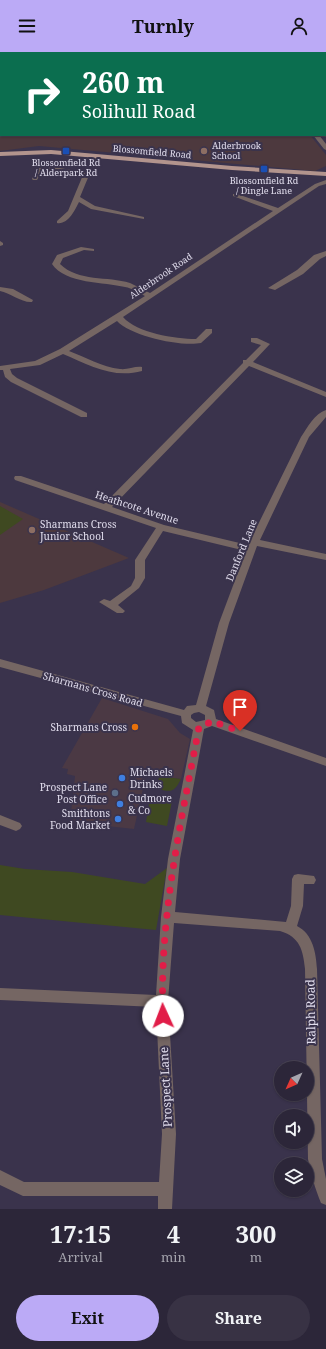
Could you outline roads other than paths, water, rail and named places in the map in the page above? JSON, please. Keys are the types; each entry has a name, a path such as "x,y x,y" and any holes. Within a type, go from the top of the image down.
{"main road":[{"name":"Blossomfield Road","path":"0,154 34,151 240,169 326,174"}],"street":[{"path":"317,136 325,145"},
{"path":"59,222 71,212 94,156"},
{"path":"35,179 41,167 62,168 69,172 86,174"},
{"name":"Alderbrook Road","path":"3,368 37,363 64,351 118,317 277,210 317,185 326,182"},
{"path":"235,195 277,210"},
{"path":"77,198 93,208 142,218"},
{"path":"71,212 93,208"},
{"path":"92,250 81,248 60,257 56,261 58,267 72,274 90,280 128,284 149,295"},
{"path":"286,288 275,287 300,272 317,257 326,252"},
{"path":"0,289 25,296"},
{"path":"118,317 124,324 142,332 181,342 198,341 209,331"},
{"path":"254,340 276,348"},
{"path":"105,509 246,362 266,344"},
{"path":"64,351 105,369 131,372 139,369"},
{"path":"246,362 326,395"},
{"path":"3,368 14,380 84,415"},
{"name":"Danford Lane","path":"200,708 224,623 253,546 305,437 314,424 326,412"},
{"name":"Heathcote Avenue","path":"18,478 161,527 253,546 326,557"},
{"path":"112,606 134,588 140,578 140,560 161,527"},
{"name":"Sharmans Cross Road","path":"0,662 186,714"},
{"path":"200,708 210,713 211,721 206,725 199,727 188,723 186,714 191,709 200,708"},
{"path":"211,721 326,762"},
{"name":"Prospect Lane","path":"165,1209 168,1134 162,1001 167,917 178,838 199,727"},
{"path":"0,820 16,826"},
{"path":"167,917 242,921 290,928 297,906 298,879 310,880"},
{"name":"Ralph Road","path":"290,928 302,936 309,949 315,1159 319,1180 326,1198"},
{"path":"0,994 162,1001"},
{"path":"0,1178 24,1189 165,1189"}],"place":[{"name":"Blossomfield Rd / Alderpark Rd","path":"66,151"},
{"name":"Alderbrook School","path":"204,151"},
{"name":"Blossomfield Rd / Dingle Lane","path":"264,169"},
{"name":"Sharmans Cross Junior School","path":"32,530"},
{"name":"Sharmans Cross","path":"135,727"},
{"name":"Michaels Drinks","path":"122,778"},
{"name":"Prospect Lane Post Office","path":"115,793"},
{"name":"Cudmore & Co","path":"120,804"},
{"name":"Smithtons Food Market","path":"118,819"}]}
